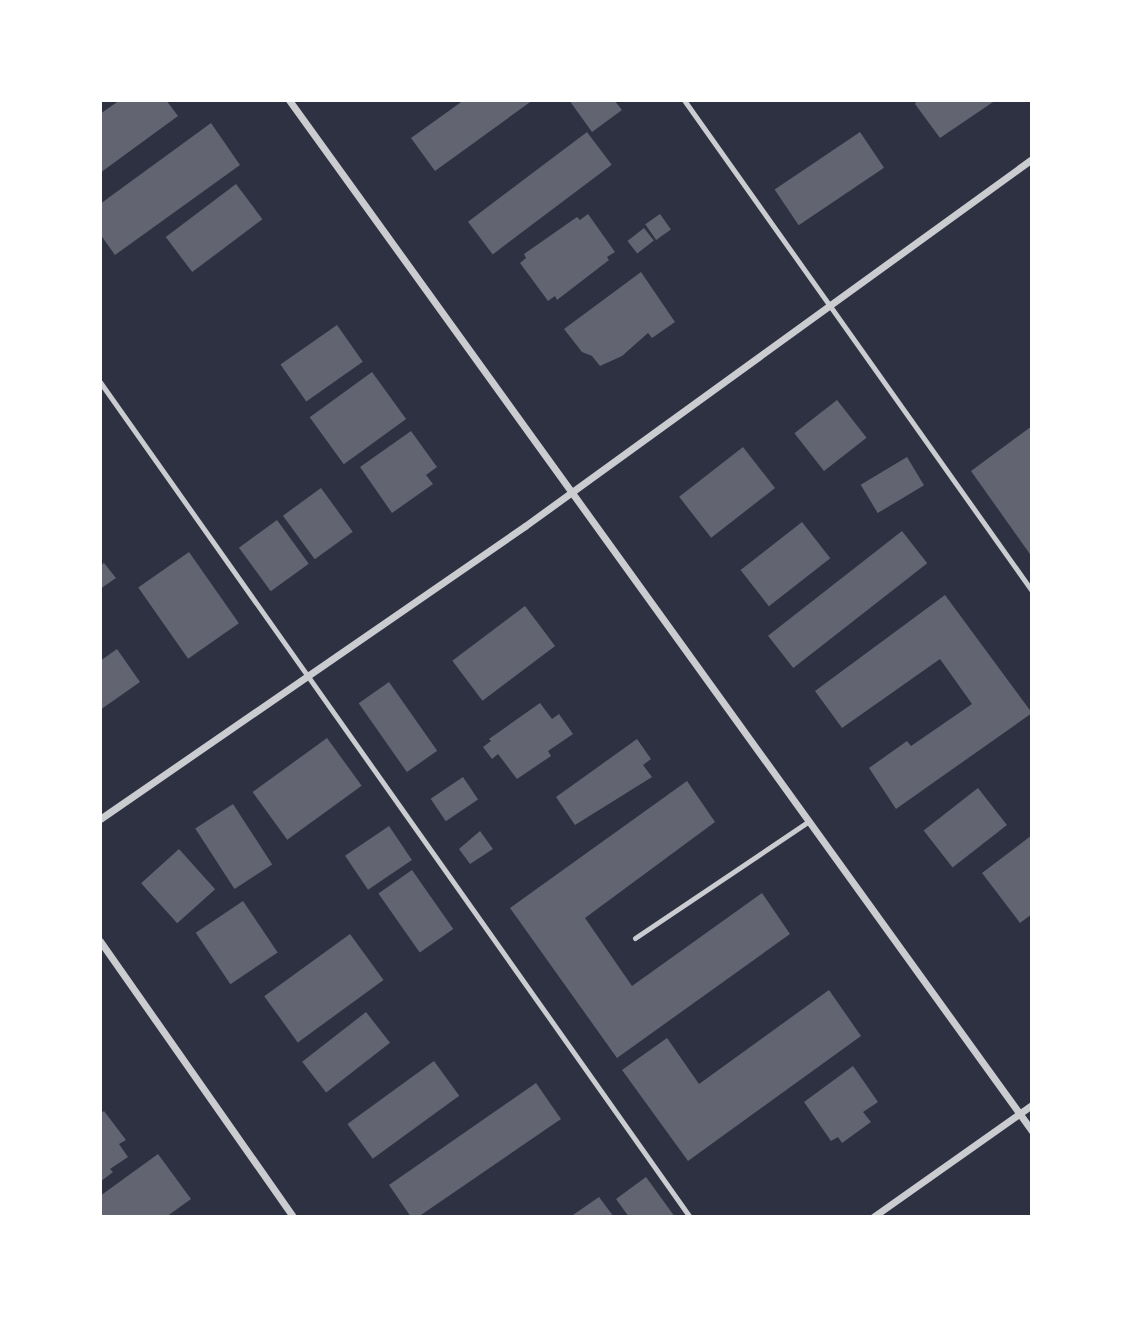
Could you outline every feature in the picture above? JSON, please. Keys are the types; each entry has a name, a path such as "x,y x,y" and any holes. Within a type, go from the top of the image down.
{"street":[{"path":"289,100 1032,1131"},
{"path":"100,819 571,491 1032,159"},
{"path":"100,941 293,1217"},
{"path":"873,1217 1032,1105"}],"lane":[{"path":"684,100 1032,591"},
{"path":"100,382 690,1217"},
{"path":"635,938 809,821"}],"building":[{"path":"120,100 166,100 178,116 100,173 100,114"},
{"path":"464,100 533,100 435,171 411,138"},
{"path":"569,100 614,100 622,110 592,132"},
{"path":"917,100 996,100 940,138 915,104"},
{"path":"211,123 240,165 115,255 100,234 100,204"},
{"path":"587,132 612,165 493,254 468,222"},
{"path":"860,132 884,168 799,225 775,190"},
{"path":"236,184 262,219 192,272 166,237"},
{"path":"588,214 615,252 607,257 609,260 557,300 555,296 548,301 520,263 526,258 524,254 577,217 580,220"},
{"path":"660,214 671,230 656,240 645,224"},
{"path":"644,228 654,241 637,254 627,241"},
{"path":"641,272 675,322 652,338 648,333 622,356 600,366 592,356 582,352 564,329"},
{"path":"337,325 363,362 306,401 280,365"},
{"path":"372,372 406,419 344,464 310,417"},
{"path":"837,400 867,438 824,471 794,433"},
{"path":"1032,426 1032,557 971,471"},
{"path":"411,431 437,467 426,475 433,484 392,513 360,467"},
{"path":"743,447 775,488 711,538 679,497"},
{"path":"907,457 924,485 878,513 861,485"},
{"path":"321,488 353,532 315,559 283,516"},
{"path":"277,520 309,564 271,591 239,548"},
{"path":"802,522 830,558 769,606 741,570"},
{"path":"902,531 927,563 793,668 768,636"},
{"path":"189,552 239,623 188,659 138,588"},
{"path":"104,563 116,578 100,589 100,566"},
{"path":"945,595 1032,713 896,809 869,768 907,741 911,746 972,704 940,659 842,728 815,691"},
{"path":"525,606 555,646 482,701 452,661"},
{"path":"117,649 140,682 100,710 100,661"},
{"path":"389,682 437,751 407,772 359,703"},
{"path":"540,703 552,719 559,714 573,734 548,751 551,756 517,779 498,754 492,759 483,747 491,741 489,739"},
{"path":"327,738 362,786 287,840 253,792"},
{"path":"637,739 651,759 643,765 652,777 575,825 556,797"},
{"path":"463,777 478,799 446,821 431,799"},
{"path":"687,781 715,822 585,918 632,986 762,893 790,934 617,1058 510,908"},
{"path":"978,788 1007,825 953,868 924,830"},
{"path":"233,804 272,864 234,889 195,829"},
{"path":"389,826 412,860 368,890 345,856"},
{"path":"480,831 493,849 470,864 459,849"},
{"path":"1032,835 1032,914 1020,923 982,873"},
{"path":"179,849 215,889 177,923 141,883"},
{"path":"412,870 453,929 420,952 378,894"},
{"path":"243,901 278,952 230,984 196,933"},
{"path":"350,934 384,980 298,1042 264,996"},
{"path":"829,990 861,1036 688,1161 622,1070 667,1038 699,1084"},
{"path":"366,1012 390,1043 326,1093 302,1062"},
{"path":"434,1061 459,1096 373,1159 347,1124"},
{"path":"853,1066 878,1102 863,1112 871,1122 842,1143 838,1137 831,1141 804,1102"},
{"path":"536,1083 561,1119 418,1217 411,1217 389,1185"},
{"path":"104,1111 126,1140 119,1144 128,1157 110,1169 113,1172 100,1182 100,1114"},
{"path":"158,1154 191,1199 166,1217 100,1217 100,1196"},
{"path":"646,1177 675,1217 629,1217 616,1199"},
{"path":"599,1197 614,1217 570,1217"}]}
